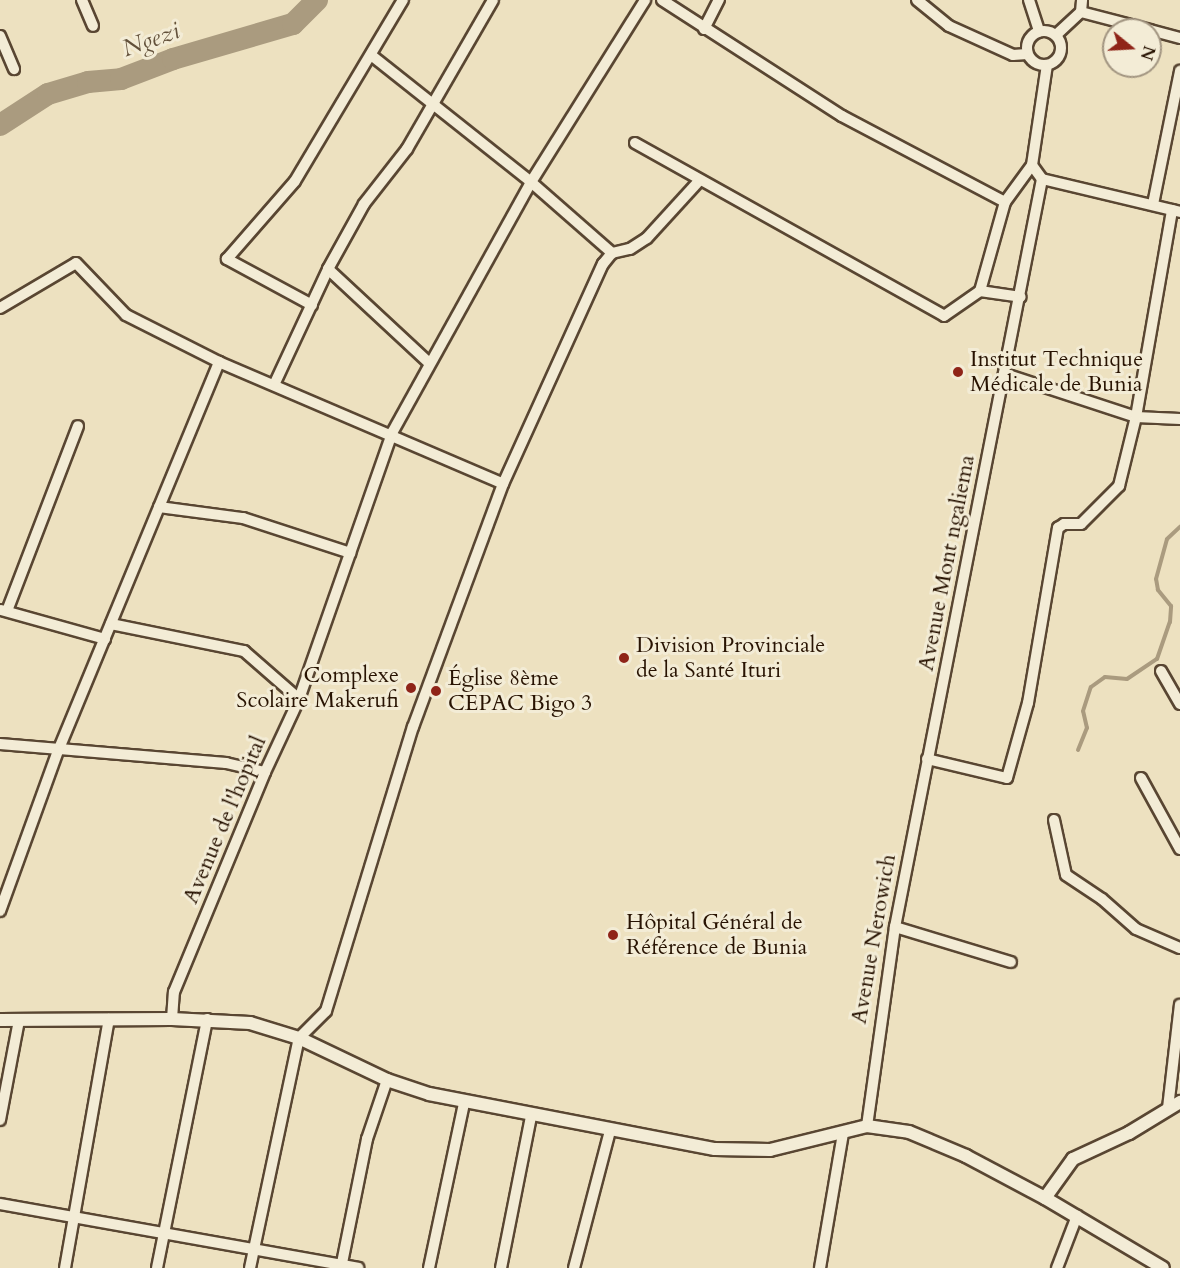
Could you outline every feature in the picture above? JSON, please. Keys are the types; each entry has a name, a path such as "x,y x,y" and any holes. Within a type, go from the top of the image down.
{"street":[{"path":"82,0 93,26"},
{"path":"312,304 227,259 295,181 403,0"},
{"path":"274,385 328,270 364,204 407,149 493,0"},
{"name":"Avenue de l'hopital","path":"172,1019 174,992 265,772 300,699 392,433 428,362 531,182 645,0"},
{"path":"662,0 842,116 1005,202"},
{"path":"704,29 719,0"},
{"path":"1029,0 1039,31"},
{"path":"1056,35 1080,12 1082,0"},
{"path":"919,1 949,26 1013,55 1028,54"},
{"path":"1080,12 1103,18"},
{"path":"1039,31 1056,35"},
{"path":"1039,31 1027,45 1028,54 1039,65 1047,65"},
{"path":"1162,33 1180,38"},
{"path":"634,143 945,316 980,291 1005,202 1032,165 1047,65 1060,52 1056,35"},
{"path":"0,36 14,69"},
{"path":"371,55 531,182 612,253"},
{"path":"1153,204 1180,71"},
{"path":"927,759 1007,778 1028,703 1058,528 1064,524 1081,524 1119,486 1136,417 1176,211 1042,179 1032,165"},
{"name":"Avenue Mont ngaliema","path":"927,759 1021,297 1042,179"},
{"path":"612,253 630,249 647,238 699,181"},
{"path":"250,1268 299,1038 326,1011 413,727 503,484 612,253"},
{"path":"0,308 76,263 126,315 219,362 392,433 406,444 503,484"},
{"path":"328,270 428,362"},
{"path":"980,291 1021,297"},
{"path":"0,911 58,751 219,362"},
{"path":"1005,374 1136,417 1180,419"},
{"path":"78,426 3,610 105,639"},
{"path":"159,507 243,518 350,554"},
{"path":"111,624 244,651 300,699"},
{"path":"1161,671 1180,704"},
{"path":"0,744 58,751 226,763 265,772"},
{"name":"Avenue Nerowich","path":"867,1126 895,927 927,759"},
{"path":"1141,778 1180,849"},
{"path":"1054,820 1066,875 1102,899 1136,929 1180,948"},
{"path":"895,927 1011,962"},
{"path":"1168,1108 1180,1005"},
{"path":"65,1268 109,1019"},
{"path":"157,1268 207,1019"},
{"path":"0,1020 207,1019 250,1023 299,1038 387,1080 464,1103 715,1149 770,1150 867,1126 909,1132 966,1156 1045,1198 1163,1268"},
{"path":"0,1120 19,1020"},
{"path":"341,1266 367,1139 387,1080"},
{"path":"1045,1198 1072,1159 1129,1133 1180,1101"},
{"path":"429,1268 464,1103"},
{"path":"501,1268 531,1116"},
{"path":"574,1268 610,1131"},
{"path":"820,1268 843,1133"},
{"path":"0,1204 358,1268"},
{"path":"1057,1268 1077,1216"}],"waterway":[{"name":"Ngezi","path":"0,125 48,94 88,82 121,79 173,59 293,24 317,0"},
{"path":"1078,750 1087,728 1083,711 1091,687 1105,677 1127,679 1157,659 1170,622 1171,606 1158,590 1156,579 1167,539 1180,527"}],"place":[{"name":"Institut Technique Médicale de Bunia","path":"958,372"},
{"name":"Division Provinciale de la Santé Ituri","path":"624,658"},
{"name":"Complexe Scolaire Makerufi","path":"411,688"},
{"name":"Église 8ème CEPAC Bigo 3","path":"436,691"},
{"name":"Hôpital Général de Référence de Bunia","path":"613,935"}]}
